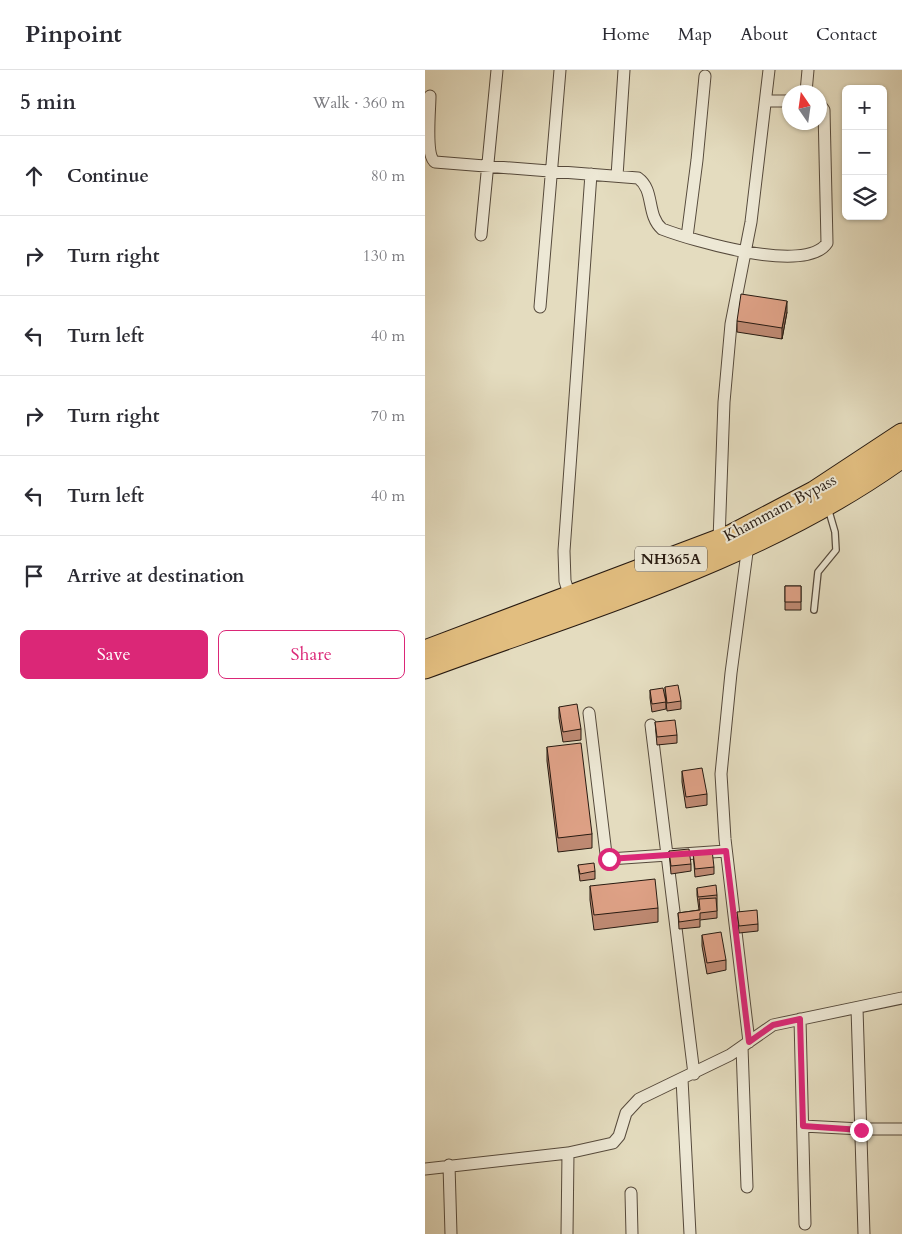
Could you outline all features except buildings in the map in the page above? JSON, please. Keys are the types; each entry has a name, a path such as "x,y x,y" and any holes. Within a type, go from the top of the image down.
{"highway":[{"name":"Khammam Bypass","path":"425,668 626,585 769,517 814,492 902,434"},
{"name":"Khammam Bypass","path":"425,652 570,597 626,585 747,545 827,505 902,457"}],"street":[{"path":"481,235 497,70"},
{"path":"541,307 560,70"},
{"path":"617,176 624,70"},
{"path":"719,540 724,402 731,324 751,222 769,70"},
{"path":"807,85 808,70"},
{"path":"687,237 705,76"},
{"path":"430,96 427,150 431,160 441,163 488,167 631,176 643,182 647,187 653,219 656,225 662,229 687,237 744,253 779,256 800,255 822,248 827,243 824,130"},
{"path":"766,101 782,101"},
{"path":"570,597 565,581 564,551 591,174"},
{"path":"747,545 721,774 726,851 746,1044 747,1187"},
{"path":"589,713 607,857 615,860 726,851"},
{"path":"651,725 694,1074"},
{"path":"451,1234 442,1171 608,1144 619,1136 626,1113 632,1105 694,1074 746,1044 773,1025 902,998"},
{"path":"857,1008 864,1234"},
{"path":"800,1019 805,1224"},
{"path":"682,1079 690,1234"},
{"path":"803,1126 861,1130 902,1128"},
{"path":"567,1234 568,1152"},
{"path":"631,1193 632,1234"}],"lane":[{"path":"813,610 818,572 836,550 835,532 827,505"}],"route":[{"path":"609,859 726,851 749,1042 773,1025 800,1019 803,1126 861,1130"}]}
